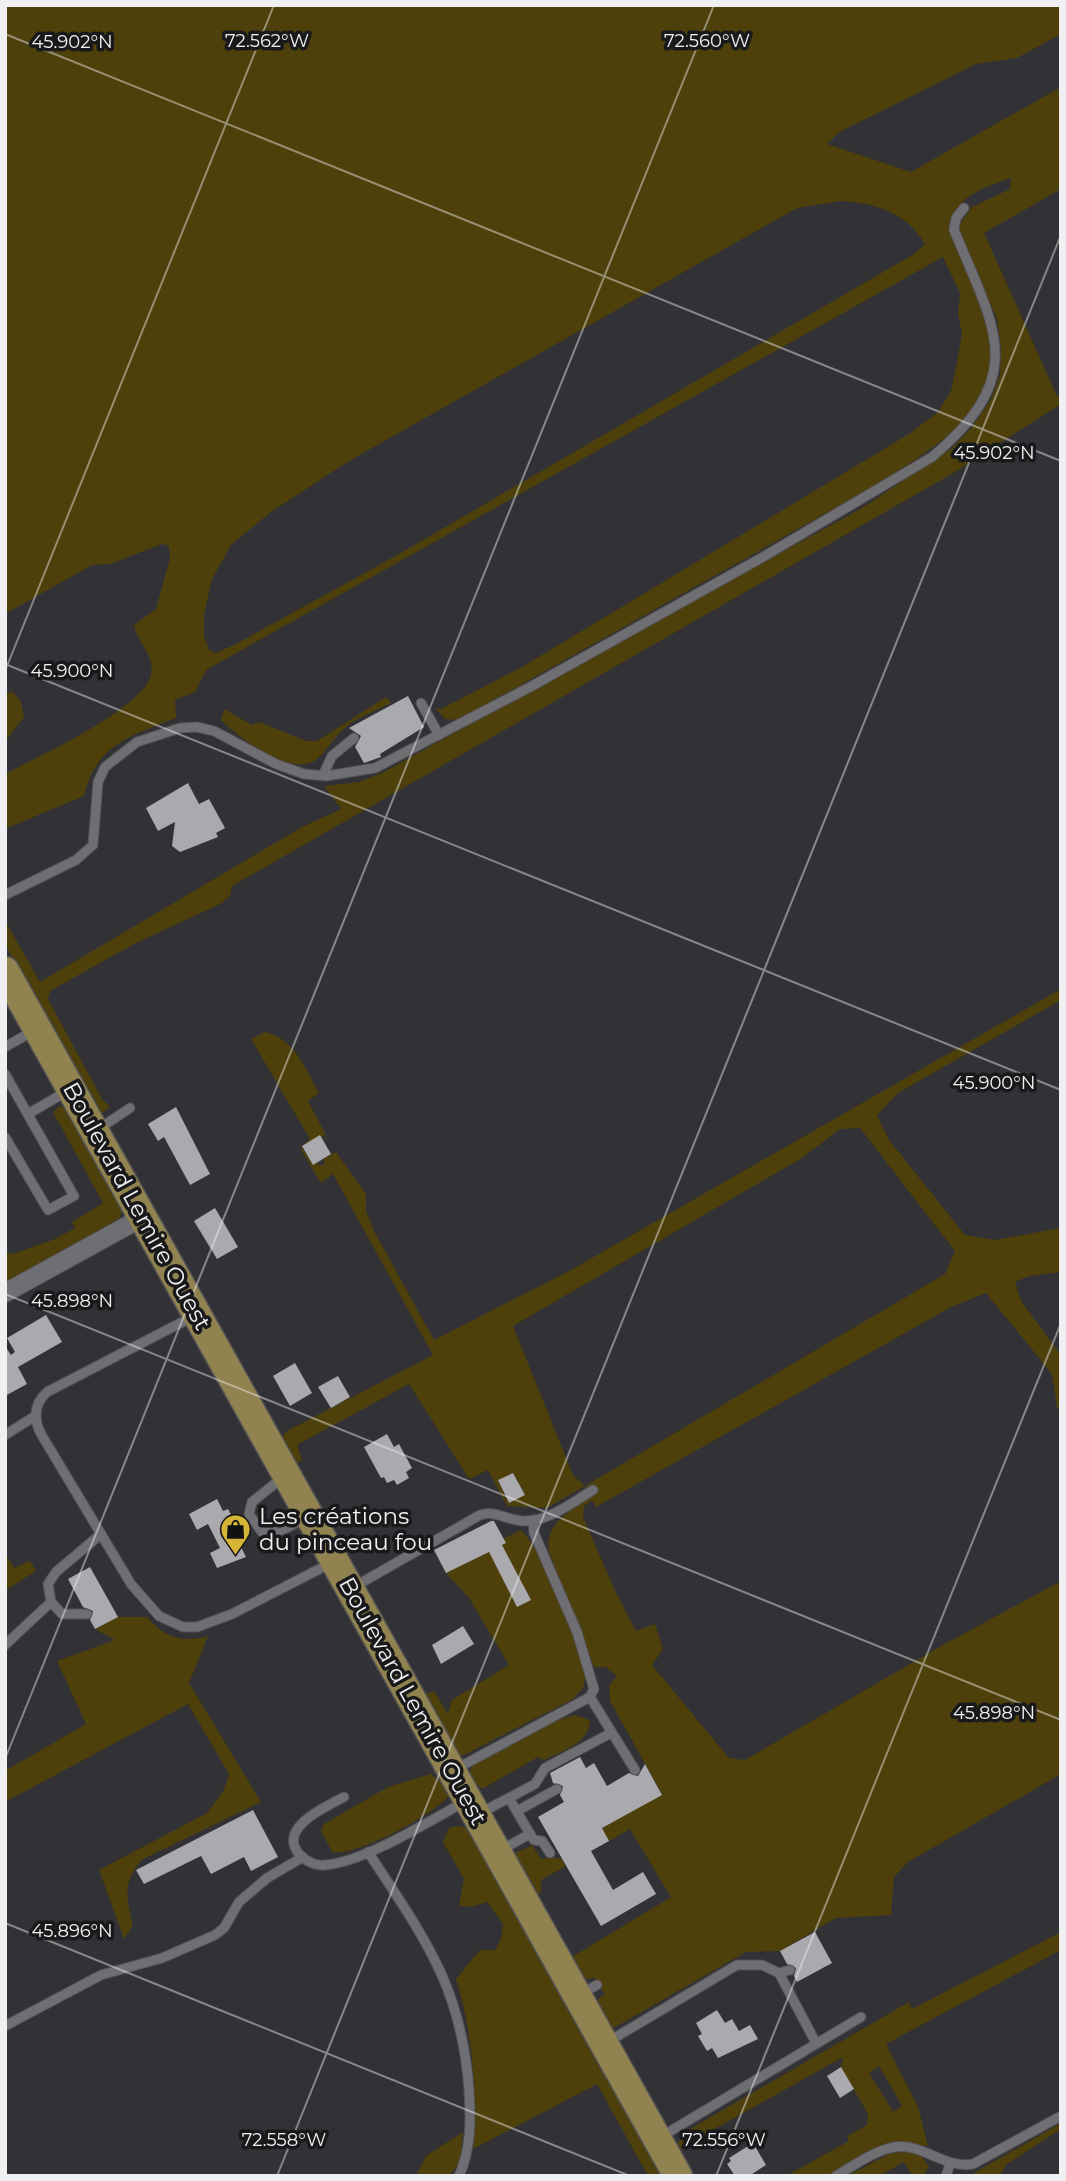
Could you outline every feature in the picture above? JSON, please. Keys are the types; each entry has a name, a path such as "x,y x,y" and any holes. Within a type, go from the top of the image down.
{"main road":[{"name":"Boulevard Lemire Ouest","path":"5,971 497,1852 587,1990 604,2044 678,2176"}],"street":[{"path":"5,1293 143,1217"}],"lane":[{"path":"5,895 76,860 93,845 97,782 105,767 136,742 180,728 197,727 214,731 288,769 323,775 375,768 763,557 932,457 953,439 975,414 990,390 997,349 988,308 954,230 956,218 964,208"},
{"path":"421,703 439,735"},
{"path":"323,775 332,756 354,738"},
{"path":"5,1048 37,1028"},
{"path":"5,1074 74,1196 48,1210 5,1137"},
{"path":"28,1114 71,1088"},
{"path":"95,1131 130,1108"},
{"path":"197,1314 47,1392 37,1406 35,1416 41,1434 147,1603 159,1616 183,1627 197,1627 232,1614 335,1561"},
{"path":"5,1435 35,1416"},
{"path":"286,1475 252,1502 249,1514 262,1532 271,1533 280,1532 309,1515"},
{"path":"351,1589 480,1515 493,1513 513,1519 533,1520 553,1514 593,1490"},
{"path":"452,1771 590,1697 594,1689 584,1654 534,1533 533,1520"},
{"path":"87,1614 61,1614 51,1602 48,1584 56,1572 102,1534"},
{"path":"5,1645 51,1602"},
{"path":"590,1697 635,1770"},
{"path":"344,1797 314,1812 299,1828 295,1845 303,1857 323,1866 368,1852 473,1807 509,1798 535,1784 545,1768 611,1733"},
{"path":"517,1811 557,1789"},
{"path":"509,1798 534,1840 542,1841 550,1853"},
{"path":"497,1852 530,1834"},
{"path":"368,1852 432,1950 460,2024 467,2061 470,2128 467,2152 459,2176"},
{"path":"5,2026 101,1975 162,1958 215,1935 224,1928 239,1902 267,1878 303,1857"},
{"path":"604,2044 737,1965 748,1963 762,1965 779,1973 816,2043"},
{"path":"779,1973 790,1970"},
{"path":"657,2139 861,2017"},
{"path":"836,2176 893,2147 919,2150 958,2167 990,2158 1061,2116"},
{"path":"946,2176 950,2164"}],"shaded area":[{"path":"5,5 1061,5 1061,34 1017,58 976,64 841,131 827,144 911,172 1061,87 1061,189 984,233 1057,396 1061,395 1061,404 955,472 232,886 230,896 220,904 134,944 50,991 48,999 102,1099 110,1107 100,1115 5,944 7,924 40,982 302,827 341,809 324,786 359,782 382,773 862,508 952,448 972,427 991,399 1000,375 1001,348 997,319 958,227 972,207 1010,189 1011,178 981,190 964,201 953,217 950,228 988,322 993,350 990,375 981,398 966,418 926,452 883,481 458,720 445,719 435,708 441,709 522,667 909,434 938,412 951,391 962,334 958,313 960,293 943,257 206,670 195,692 175,700 176,718 130,737 107,753 97,764 84,796 5,829 5,774 110,717 144,688 152,668 134,625 156,609 170,558 169,546 162,544 110,564 92,565 5,614","holes":["840,201 865,204 888,211 909,224 925,244 914,254 399,554 236,644 216,653 209,650 204,636 204,615 212,579 231,545 271,512 349,461 797,208"]},
{"path":"13,692 21,702 24,717 5,742 5,693"},
{"path":"386,697 391,703 347,726 317,759 306,764 294,764 266,753 221,720 224,709 252,725 259,722 306,741 317,741"},
{"path":"1061,989 1061,1000 898,1093 877,1115 889,1140 965,1235 995,1240 1061,1228 1061,1272 1030,1276 1015,1282 1021,1301 1061,1355 1061,1410 1057,1408 1052,1374 986,1293 951,1307 596,1507 592,1500 584,1506 583,1517 616,1593 636,1631 655,1624 663,1649 652,1665 729,1758 745,1760 941,1646 1061,1581 1061,1774 908,1862 894,1877 891,1915 836,1918 780,1951 746,1952 612,2029 596,2001 605,1994 594,1977 586,1980 572,1957 671,1897 630,1829 609,1841 602,1828 662,1794 610,1701 609,1686 617,1676 606,1667 594,1667 549,1552 551,1533 555,1525 591,1496 585,1486 547,1508 507,1506 488,1470 469,1479 409,1384 297,1445 302,1460 295,1465 280,1438 287,1431 433,1355 333,1174 321,1183 300,1148 310,1139 251,1039 265,1032 275,1035 298,1055 319,1093 308,1101 326,1135 302,1147 313,1165 317,1163 320,1166 325,1163 323,1159 336,1152 366,1194 366,1211 374,1231 434,1340 571,1270","holes":["860,1128 955,1251 945,1274 585,1486 573,1475 513,1326 802,1158 840,1129","513,1473 525,1494 509,1503 498,1481"]},
{"path":"60,1106 68,1109 122,1207 120,1218 5,1283 5,1251 13,1254 55,1239 75,1228 72,1222 103,1203 53,1112"},
{"path":"521,1530 542,1559 569,1618 586,1674 583,1688 573,1699 462,1756 457,1753 424,1694 434,1691 448,1714 452,1700 509,1665 469,1598 446,1573 505,1544 503,1539"},
{"path":"5,1553 14,1568 30,1561 36,1571 6,1590"},
{"path":"118,1617 147,1617 160,1630 182,1639 208,1636 189,1683 261,1802 143,1859 129,1882 128,1898 133,1925 124,1939 99,1870 207,1813 224,1790 229,1774 188,1704 5,1802 5,1771 86,1724 57,1661 115,1640 95,1629"},
{"path":"574,1715 590,1720 589,1728 580,1741 567,1749 544,1760 538,1757 482,1789 468,1775 473,1765 547,1724"},
{"path":"431,1774 445,1786 448,1796 440,1804 412,1823 375,1842 343,1852 332,1852 321,1831 324,1824 388,1787"},
{"path":"449,1828 468,1828 662,2176 648,2176 597,2084 473,2149 474,2106 470,2041 456,1979 480,1950 495,1950 501,1939 503,1924 487,1902 471,1907 459,1906 464,1879 443,1842"},
{"path":"532,1845 541,1859 562,1859 566,1866 541,1880 541,1892 537,1896 516,1860 516,1853"},
{"path":"1061,1932 1061,1950 886,2044 918,2107 928,2146 889,2143 827,2176 786,2176 849,2141 847,2136 867,2125 868,2114 841,2067 843,2057 679,2149 676,2145 690,2129 909,2002 912,2009","holes":["879,2066 902,2106 893,2112 869,2073"]},
{"path":"1061,2123 1061,2129 1007,2164 999,2176 969,2176"},
{"path":"463,2132 460,2162 449,2176 416,2176 426,2156"},
{"path":"908,2152 921,2156 929,2166 925,2173 928,2176 912,2176 904,2162 879,2176 847,2176 891,2153"}],"building":[{"path":"408,696 424,727 380,754 381,757 364,763 355,747 361,736 349,728"},
{"path":"188,783 199,804 209,799 225,828 216,833 218,837 180,852 172,846 175,822 158,831 146,808"},
{"path":"176,1107 210,1174 190,1185 164,1137 158,1141 148,1124"},
{"path":"320,1135 331,1154 313,1165 302,1146"},
{"path":"215,1208 238,1247 217,1259 194,1221"},
{"path":"46,1315 62,1342 18,1367 27,1384 5,1396 5,1346 11,1355 15,1352 7,1338"},
{"path":"295,1363 312,1393 290,1406 273,1376"},
{"path":"338,1376 350,1397 331,1408 318,1387"},
{"path":"387,1434 394,1447 399,1444 412,1468 406,1472 409,1478 397,1485 394,1480 387,1483 384,1477 381,1478 364,1447"},
{"path":"513,1473 525,1495 509,1503 498,1480"},
{"path":"217,1499 223,1511 228,1509 243,1538 238,1541 246,1557 217,1568 210,1553 220,1548 208,1524 197,1530 189,1514"},
{"path":"494,1521 506,1543 502,1545 531,1600 517,1607 489,1552 446,1573 434,1550"},
{"path":"90,1567 118,1617 95,1629 90,1620 93,1611 83,1607 68,1579"},
{"path":"463,1626 474,1644 441,1664 432,1645"},
{"path":"580,1757 586,1768 594,1763 607,1786 629,1773 638,1776 645,1764 662,1795 602,1828 609,1841 591,1851 613,1890 643,1872 656,1894 601,1926 538,1817 564,1802 560,1795 563,1786 553,1783 550,1773"},
{"path":"253,1810 278,1857 251,1871 244,1857 211,1874 201,1856 144,1884 136,1870"},
{"path":"815,1932 832,1963 797,1982 794,1976 796,1968 787,1964 780,1951"},
{"path":"717,2010 725,2023 732,2019 739,2031 750,2025 758,2039 718,2058 712,2048 707,2051 698,2036 702,2034 696,2023"},
{"path":"841,2067 854,2089 840,2098 827,2076"},
{"path":"753,2143 766,2165 749,2176 735,2176 727,2164 731,2161 729,2158"}],"place":[{"name":"Les créations du pinceau fou","path":"236,1556"}]}
